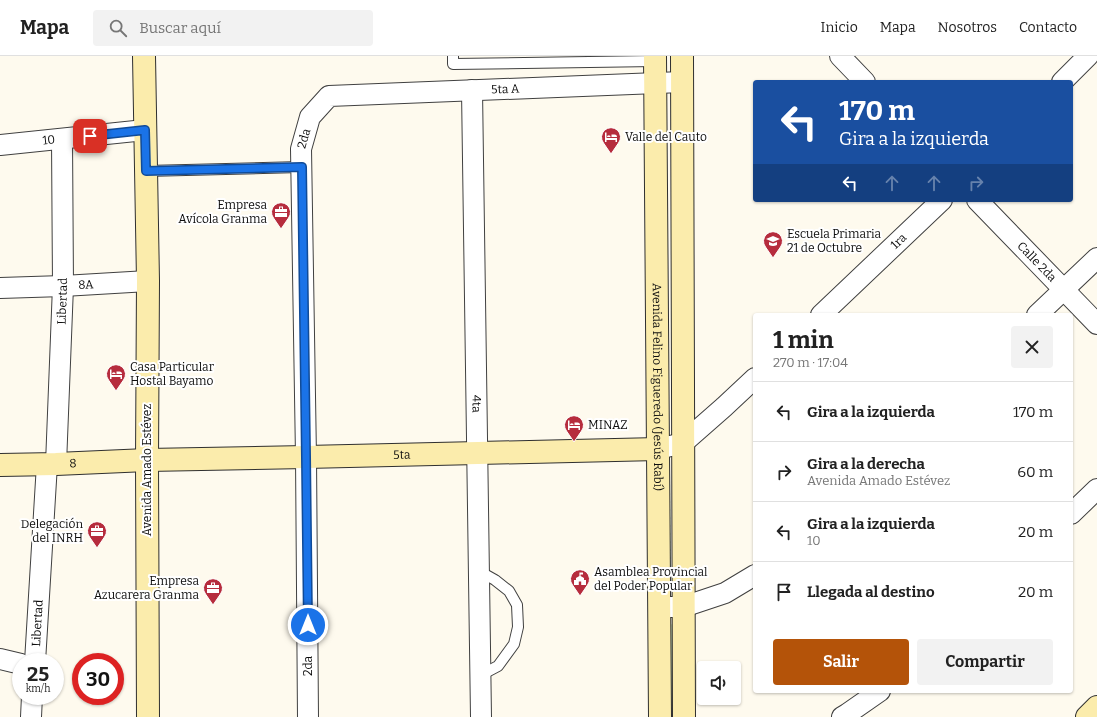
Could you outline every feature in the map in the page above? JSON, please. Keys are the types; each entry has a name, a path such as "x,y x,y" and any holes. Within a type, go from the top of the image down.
{"main road":[{"name":"Avenida Amado Estévez","path":"144,56 148,281 148,717"},
{"path":"682,56 684,717"},
{"name":"Avenida Felino Figueredo (Jesús Rabí)","path":"655,58 660,717"},
{"name":"5ta","path":"147,460 658,449"},
{"name":"8","path":"0,465 147,460"},
{"path":"1087,717 1097,708"}],"street":[{"path":"1064,80 1088,56"},
{"path":"850,59 864,80"},
{"name":"5ta A","path":"329,96 682,82"},
{"name":"4ta","path":"472,90 481,717"},
{"name":"2da","path":"308,717 306,457 301,149 310,117 329,96"},
{"name":"10","path":"0,145 145,130"},
{"name":"Libertad","path":"35,653 51,464 63,286 62,139"},
{"name":"1ra","path":"823,313 940,202"},
{"name":"Calle 2da","path":"979,202 1097,324"},
{"path":"1039,313 1097,258"},
{"name":"8A","path":"0,288 148,281"},
{"path":"658,449 683,443 753,380"},
{"path":"1073,512 1097,489"},
{"path":"659,607 683,607 726,593 753,576"},
{"path":"0,659 12,662"},
{"path":"842,717 877,693"},
{"path":"31,717 32,705"}],"lane":[{"path":"453,56 453,64 575,59 655,58"},
{"path":"146,171 302,167"},
{"path":"479,571 495,580 509,591 517,605 518,627 514,644 498,666 481,675"}],"green space":[{"path":"665,471 670,471 671,589 667,589"},
{"path":"673,624 672,717 668,717 668,625"}],"place":[{"name":"Valle del Cauto","path":"611,154"},
{"name":"Empresa Avícola Granma","path":"281,229"},
{"name":"Escuela Primaria 21 de Octubre","path":"773,258"},
{"name":"Casa Particular Hostal Bayamo","path":"116,391"},
{"name":"MINAZ","path":"574,442"},
{"name":"Delegación del INRH","path":"97,548"},
{"name":"Asamblea Provincial del Poder Popular","path":"580,596"},
{"name":"Empresa Azucarera Granma","path":"213,605"}],"route":[{"path":"90,136 145,130 146,171 302,167 308,625"}]}
